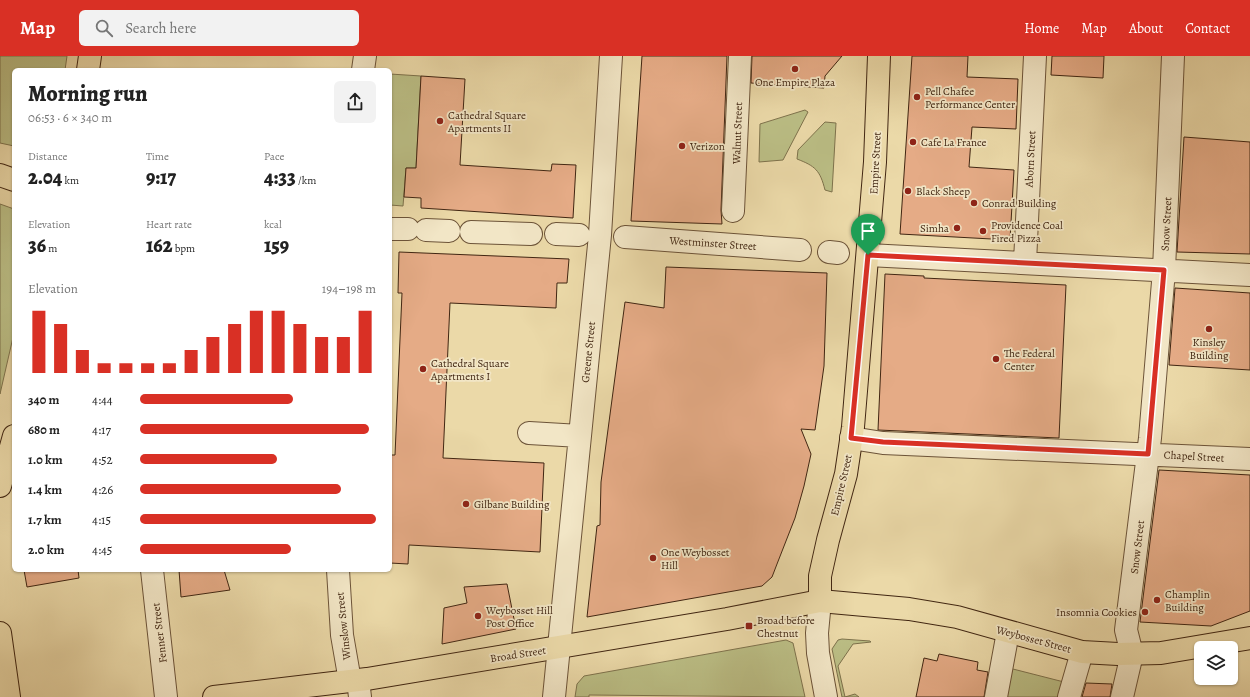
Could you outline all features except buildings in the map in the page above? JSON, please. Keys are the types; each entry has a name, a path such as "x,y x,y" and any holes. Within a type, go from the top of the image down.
{"main road":[{"path":"88,68 90,56"},
{"name":"Empire Street","path":"820,601 820,576 846,474 851,438 875,162 879,56"},
{"path":"0,486 12,443"},
{"name":"Broad Street","path":"214,697 356,686 559,647 820,601"},
{"name":"Weybosset Street","path":"820,601 909,609 950,616 1082,652 1132,654 1161,653 1250,638"},
{"path":"0,633 9,697"}],"street":[{"path":"363,68 365,56"},
{"name":"Greene Street","path":"554,697 600,235 611,56"},
{"name":"Walnut Street","path":"733,211 740,56"},
{"name":"Aborn Street","path":"1025,262 1035,56"},
{"name":"Snow Street","path":"1132,654 1126,630 1148,454 1164,270 1173,56"},
{"path":"408,230 449,231"},
{"path":"472,232 531,234"},
{"path":"556,234 579,235"},
{"name":"Westminster Street","path":"625,237 800,250"},
{"path":"868,255 1025,262 1250,275"},
{"path":"529,433 580,436"},
{"name":"Chapel Street","path":"851,438 883,442 1250,459"},
{"name":"Fenner Street","path":"152,572 166,697"},
{"name":"Winslow Street","path":"338,572 342,635 356,686"},
{"path":"820,601 817,633 818,653 826,697"},
{"path":"996,697 1008,632"},
{"path":"1069,697 1082,652"},
{"path":"1122,697 1132,654"}],"green space":[{"path":"0,56 67,56 65,68 12,68 12,146 0,143"},
{"path":"392,74 421,76 416,168 406,168 403,206 392,205"},
{"path":"805,110 808,112 783,160 759,162 760,124"},
{"path":"825,122 836,123 832,192 825,190 819,173 816,170 797,159 798,150"},
{"path":"0,204 12,208 12,342 0,394"},
{"path":"842,639 871,642 853,644 838,666 845,697 842,697 832,649 838,640"},
{"path":"786,640 793,643 805,697 589,695 589,697 575,697 577,684 584,676"},
{"path":"1009,668 1064,682 1060,697 1003,697"},
{"path":"855,694 859,697 845,697"}],"place":[{"name":"One Empire Plaza","path":"795,69"},
{"name":"Pell Chafee Performance Center","path":"917,97"},
{"name":"Cathedral Square Apartments II","path":"440,121"},
{"name":"Cafe La France","path":"913,142"},
{"name":"Verizon","path":"682,146"},
{"name":"Black Sheep","path":"908,191"},
{"name":"Conrad Building","path":"974,203"},
{"name":"Simha","path":"957,228"},
{"name":"Providence Coal Fired Pizza","path":"983,231"},
{"name":"Kinsley Building","path":"1209,329"},
{"name":"The Federal Center","path":"996,359"},
{"name":"Cathedral Square Apartments I","path":"423,369"},
{"name":"Gilbane Building","path":"466,504"},
{"name":"One Weybosset Hill","path":"653,558"},
{"name":"Champlin Building","path":"1157,600"},
{"name":"Insomnia Cookies","path":"1145,612"},
{"name":"Weybosset Hill Post Office","path":"478,616"},
{"name":"Broad before Chestnut","path":"749,626"}],"route":[{"path":"868,255 1164,270 1148,454 883,442 851,438 868,255"}]}
